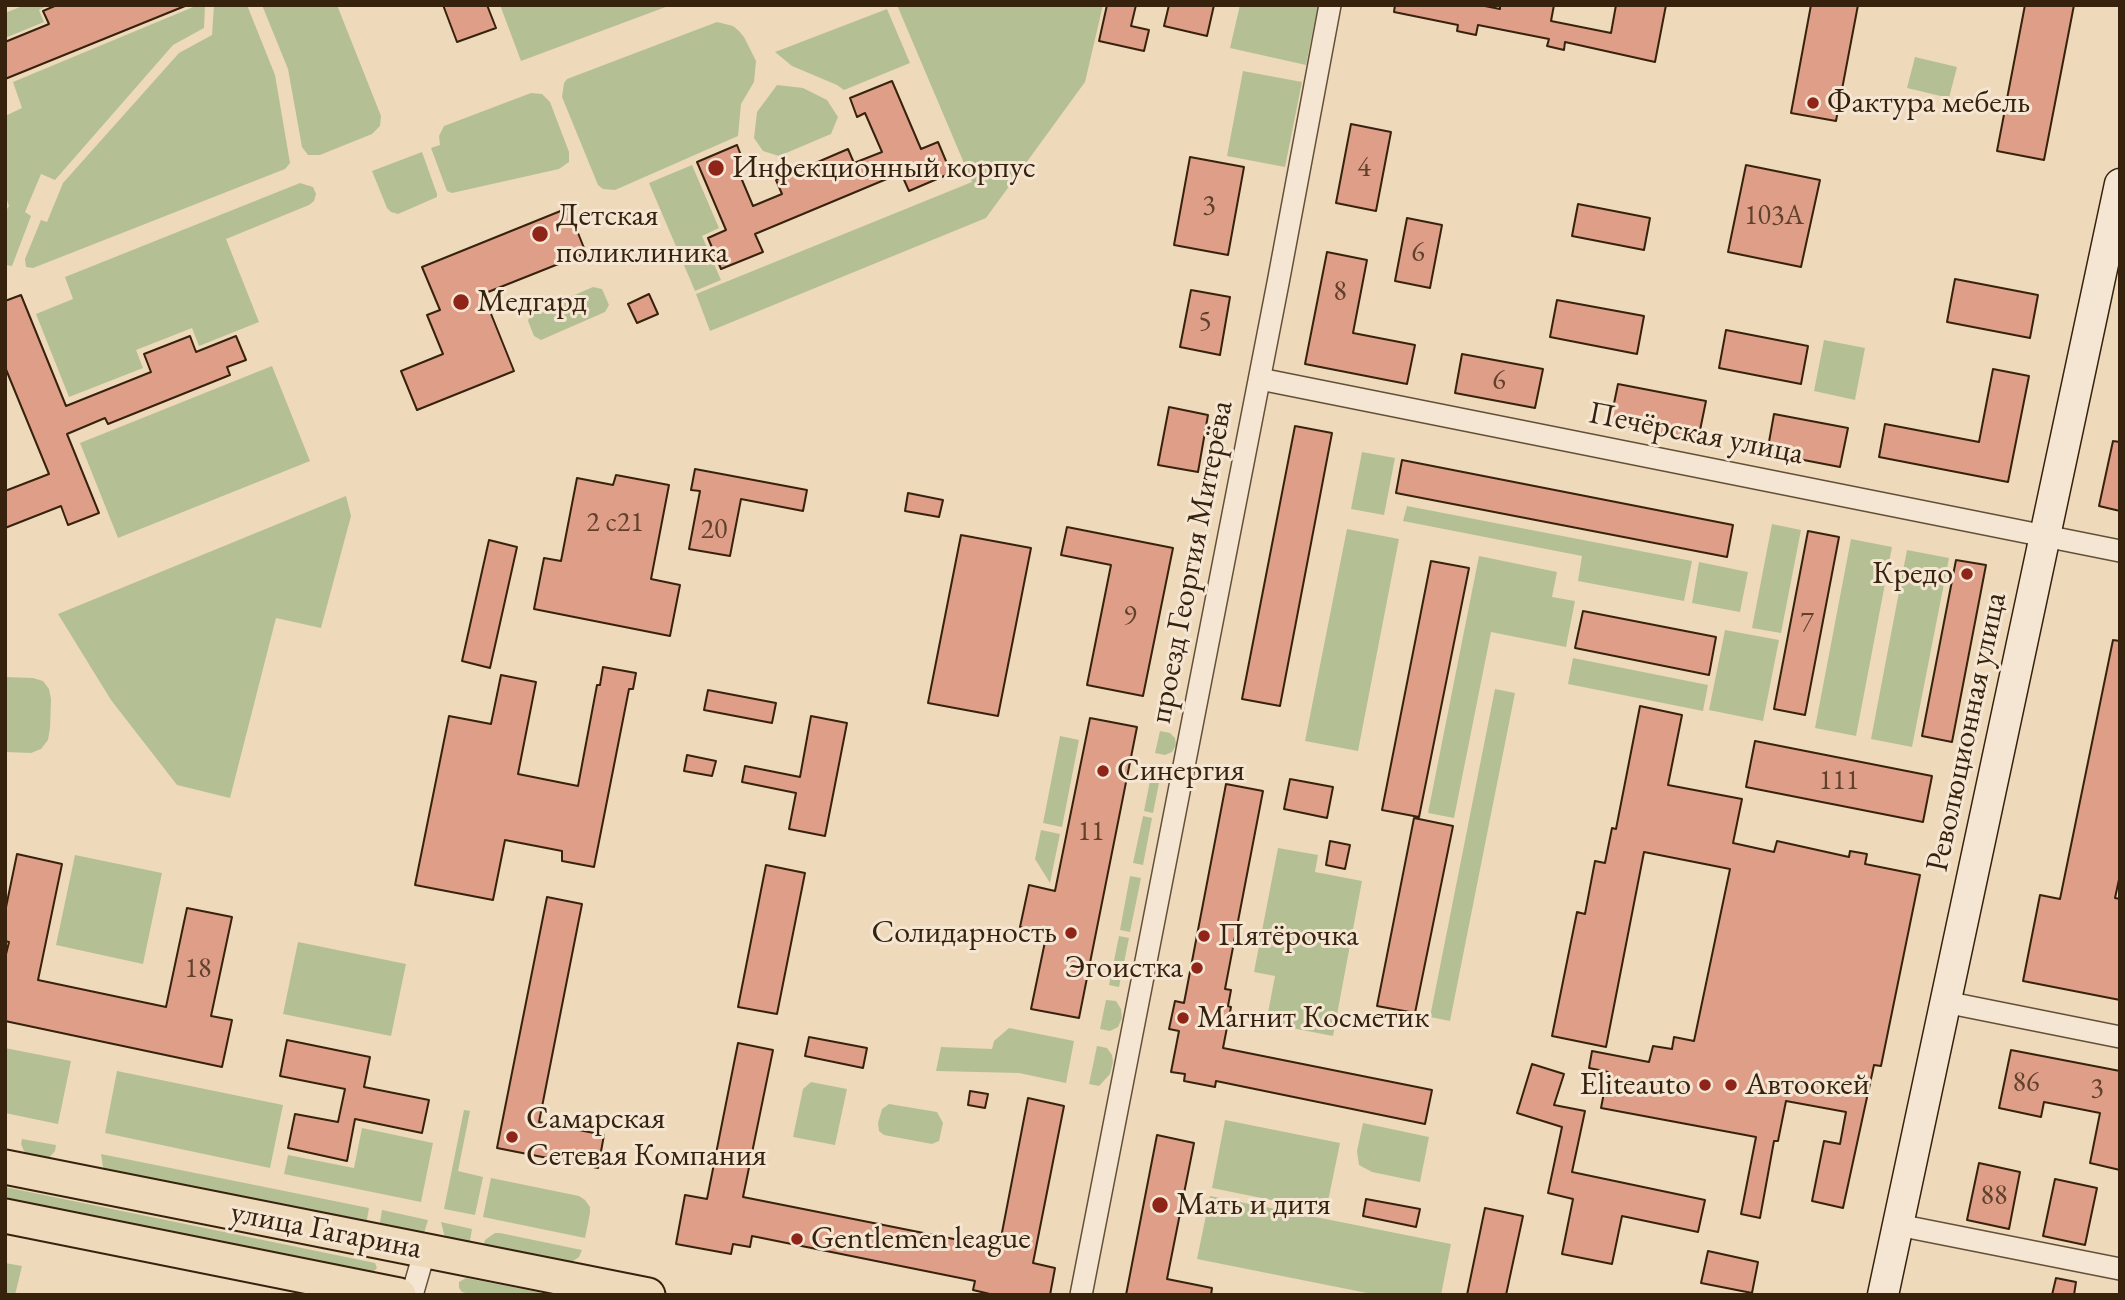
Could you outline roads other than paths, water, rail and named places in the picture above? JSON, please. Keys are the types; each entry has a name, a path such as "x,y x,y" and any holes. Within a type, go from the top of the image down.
{"main road":[{"name":"Революционная улица","path":"1883,1295 2120,184"},
{"name":"улица Гагарина","path":"5,1167 648,1295"},
{"name":"улица Гагарина","path":"5,1216 399,1295"}],"street":[{"name":"проезд Георгия Митерёва","path":"1081,1295 1330,5"},
{"name":"Печёрская улица","path":"1259,379 2120,551"},
{"path":"1945,1002 2120,1037"},
{"path":"1898,1225 2120,1269"},
{"path":"412,1295 425,1250"}],"place":[{"name":"Фактура мебель","path":"1813,103"},
{"name":"Инфекционный корпус","path":"716,168"},
{"name":"Детская поликлиника","path":"540,234"},
{"name":"Медгард","path":"461,302"},
{"name":"Кредо","path":"1967,574"},
{"name":"Синергия","path":"1103,771"},
{"name":"Солидарность","path":"1071,933"},
{"name":"Пятёрочка","path":"1204,936"},
{"name":"Эгоистка","path":"1197,968"},
{"name":"Магнит Косметик","path":"1183,1018"},
{"name":"Eliteauto","path":"1705,1085"},
{"name":"Автоокей","path":"1731,1085"},
{"name":"Самарская Сетевая Компания","path":"512,1137"},
{"name":"Мать и дитя","path":"1160,1205"},
{"name":"Gentlemen league","path":"797,1239"}]}
